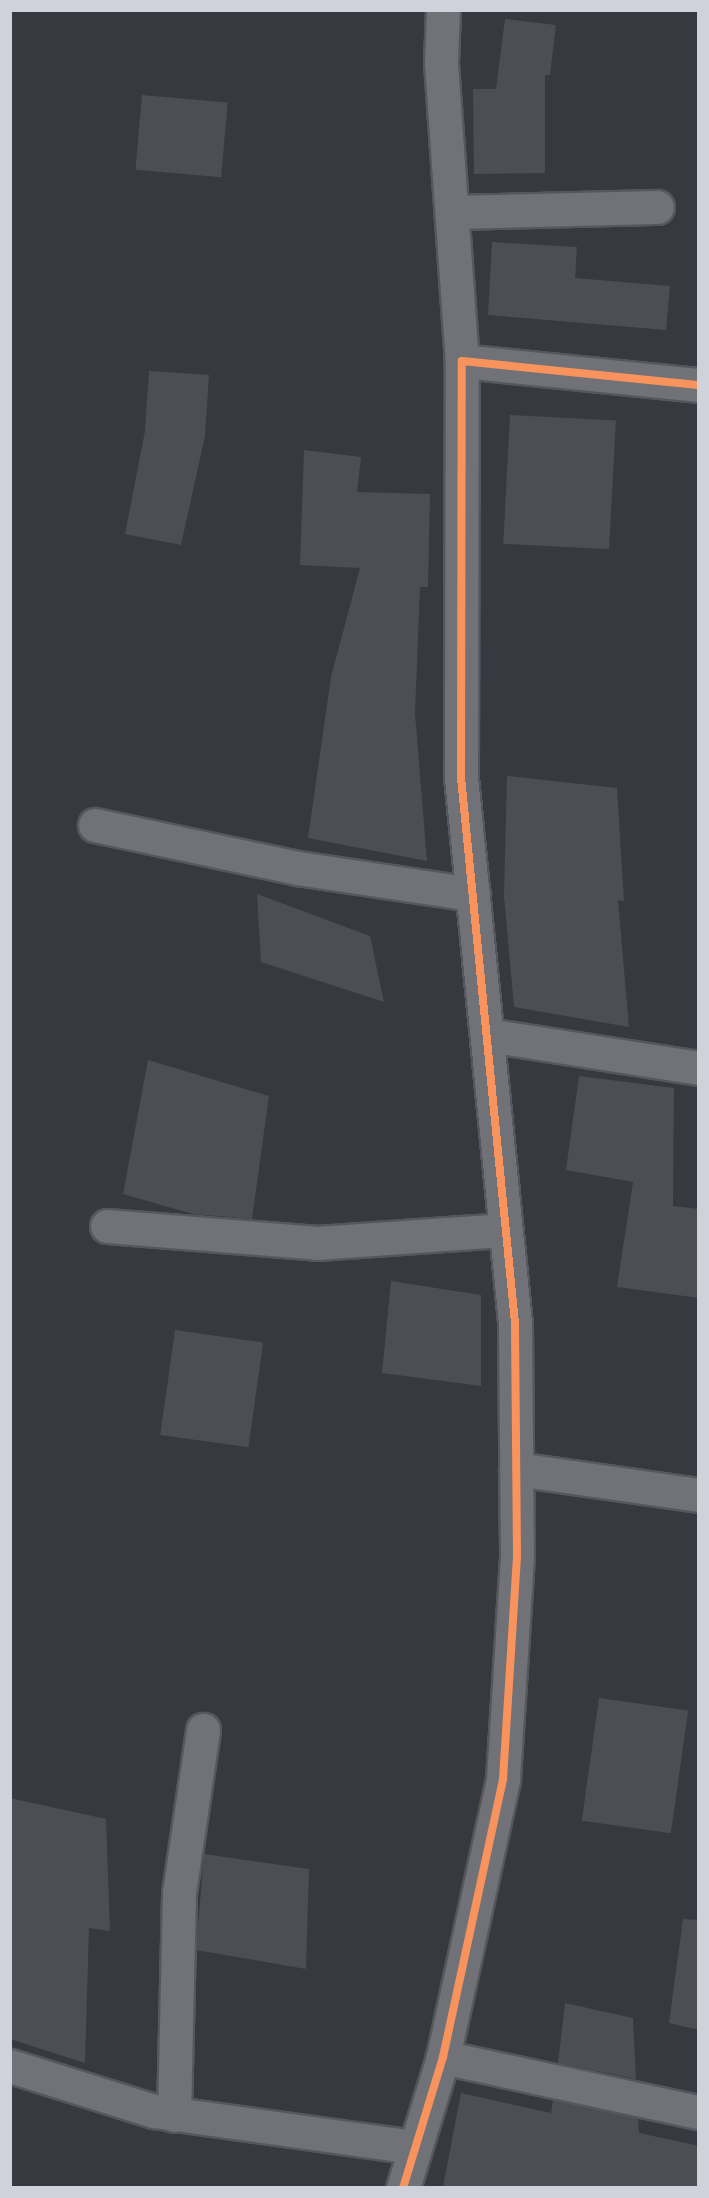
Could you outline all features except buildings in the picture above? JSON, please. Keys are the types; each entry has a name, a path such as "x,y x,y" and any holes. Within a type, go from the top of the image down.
{"street":[{"path":"403,2187 413,2146 443,2057 503,1779 517,1555 515,1323 502,1230 488,1035 461,777 462,360 441,63 443,10"},
{"path":"453,212 657,207"},
{"path":"462,360 699,385"},
{"path":"95,825 298,868 473,894"},
{"path":"488,1035 699,1068"},
{"path":"107,1226 317,1243 502,1230"},
{"path":"516,1469 699,1495"},
{"path":"174,2115 179,1893 203,1730"},
{"path":"443,2057 699,2112"},
{"path":"10,2066 174,2115 413,2146"}],"cycle path":[{"path":"403,2188 443,2057 503,1779 517,1555 515,1323 461,777 462,361 698,385"}]}
